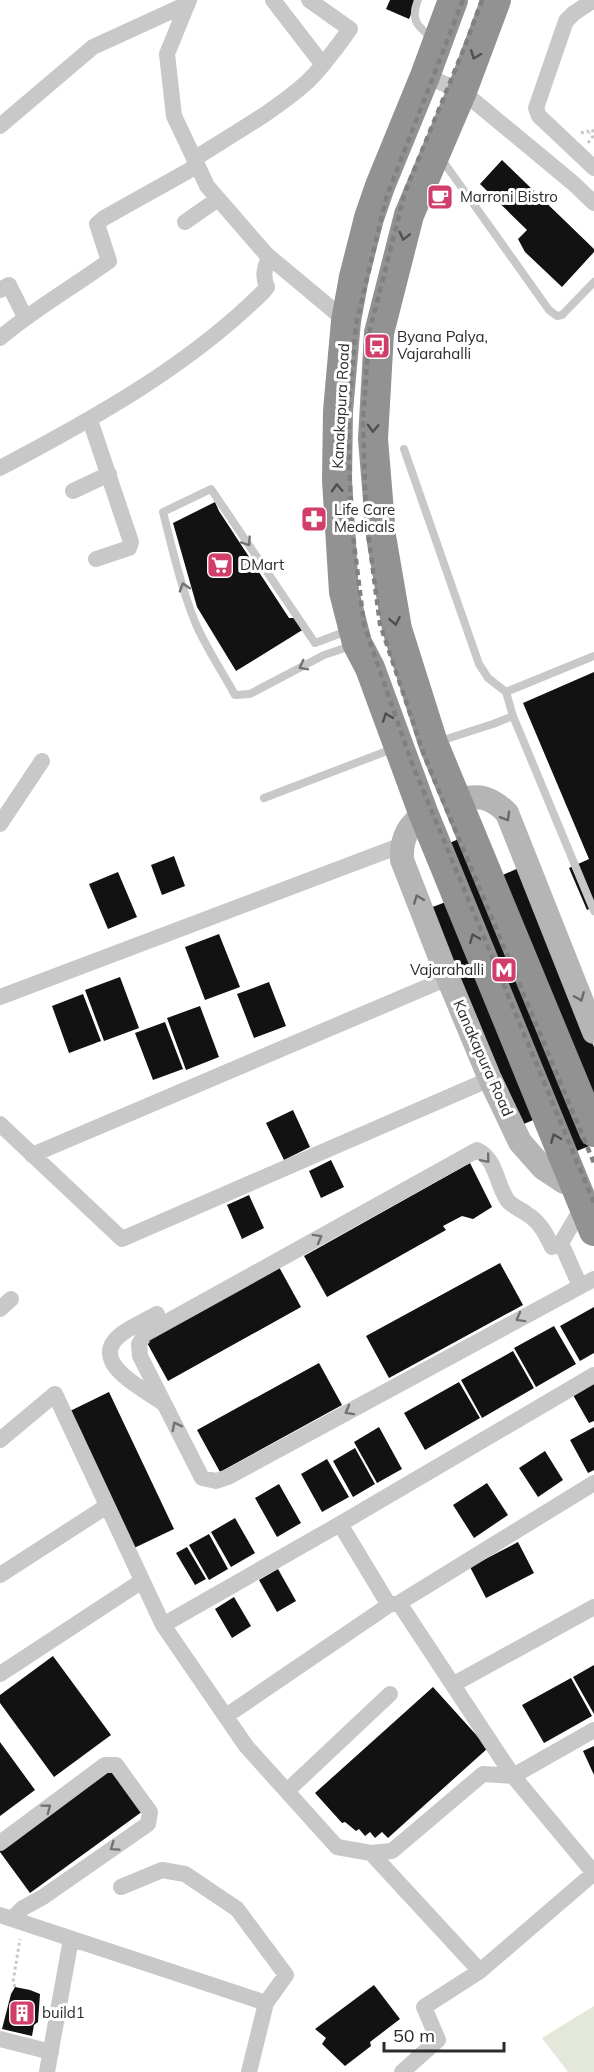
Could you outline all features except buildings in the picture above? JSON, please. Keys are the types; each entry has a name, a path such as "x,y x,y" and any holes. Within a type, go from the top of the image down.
{"highway":[{"name":"Kanakapura Road","path":"453,0 425,76 394,147 369,218 354,277 346,321 338,411 337,480 344,592 355,636 370,668 422,809 583,1205"},
{"path":"496,0 462,91 409,215 379,333 373,439 381,536 397,629 433,742 594,1132"},
{"path":"422,809 455,794"}],"street":[{"path":"273,0 323,65"},
{"path":"0,338 25,317 109,261 97,225 104,218 196,163 282,102 323,65 350,29 309,0"},
{"path":"570,180 589,163 539,116 536,108 567,21 574,13 594,0"},
{"path":"0,126 93,47 188,2"},
{"path":"188,2 167,54 174,116 207,186 269,257 346,321"},
{"path":"425,76 462,91 570,180 594,203"},
{"path":"185,222 218,199"},
{"path":"0,468 90,420 197,350 258,298 267,287 264,280 269,257"},
{"path":"0,290 9,285 25,317"},
{"path":"90,420 131,542 129,548 96,559"},
{"path":"73,491 109,474"},
{"path":"0,824 42,761"},
{"path":"455,794 495,801 507,813 594,1032"},
{"path":"0,997 402,844 413,821 422,809"},
{"name":"Kanakapura Road","path":"402,844 402,860 448,978 490,1079 520,1142 543,1168 564,1182 583,1205"},
{"path":"32,1155 448,978"},
{"path":"0,1124 122,1239 490,1079"},
{"path":"561,1243 587,1283 228,1477 216,1480 202,1478 140,1356 139,1344 145,1334 477,1150 483,1152 492,1165 508,1201 542,1226 552,1246 561,1243 583,1205"},
{"path":"187,1297 267,1253 287,1255"},
{"path":"163,1311 119,1336 112,1345 110,1359 118,1373 164,1403"},
{"path":"163,1625 594,1375"},
{"path":"0,1440 55,1394 163,1625 246,1746 338,1847 371,1854 392,1851 483,1774 513,1776 594,1730"},
{"path":"226,1716 394,1604 594,1483"},
{"path":"0,1575 107,1506"},
{"path":"340,1524 394,1604 454,1684 513,1776 594,1873 480,1971 424,2007 438,2040 402,2072"},
{"path":"0,1674 142,1581"},
{"path":"454,1684 594,1607"},
{"path":"287,1791 390,1694"},
{"path":"0,1844 105,1765 116,1765 150,1812 148,1824 9,1918"},
{"path":"371,1854 480,1971"},
{"path":"121,1887 162,1870 185,1874 237,1909 286,1975 266,2003 249,2072"},
{"path":"9,1918 266,2003"},
{"path":"47,2072 71,1939"},
{"path":"0,2039 51,2052"}],"lane":[{"path":"418,0 414,11 415,19 419,27 437,42"},
{"path":"435,151 549,310 557,316 562,315 594,282"},
{"path":"404,449 479,664 488,678 506,692 513,716 594,911"},
{"path":"211,489 315,643 355,636 249,694 236,695 195,622 163,512 211,489"},
{"path":"506,692 594,656"},
{"path":"433,742 513,716"},
{"path":"264,798 398,747"}],"path":[{"path":"590,133 594,130"},
{"path":"9,1918 15,1934 21,1940 16,1956 13,1982 15,1987"}],"shaded area":[{"path":"594,2006 594,2072 568,2072 542,2038"}],"railway":[{"path":"463,0 386,198 356,325 348,416 351,519 364,625 411,761 594,1203"},
{"path":"482,0 405,192 369,334 363,419 366,517 380,624 424,755 594,1163"}],"place":[{"name":"Marroni Bistro","path":"440,197"},
{"name":"Byana Palya, Vajarahalli","path":"377,346"},
{"name":"Life Care Medicals","path":"314,519"},
{"name":"DMart","path":"220,565"},
{"name":"Vajarahalli","path":"504,970"},
{"name":"build1","path":"22,2013"}]}
